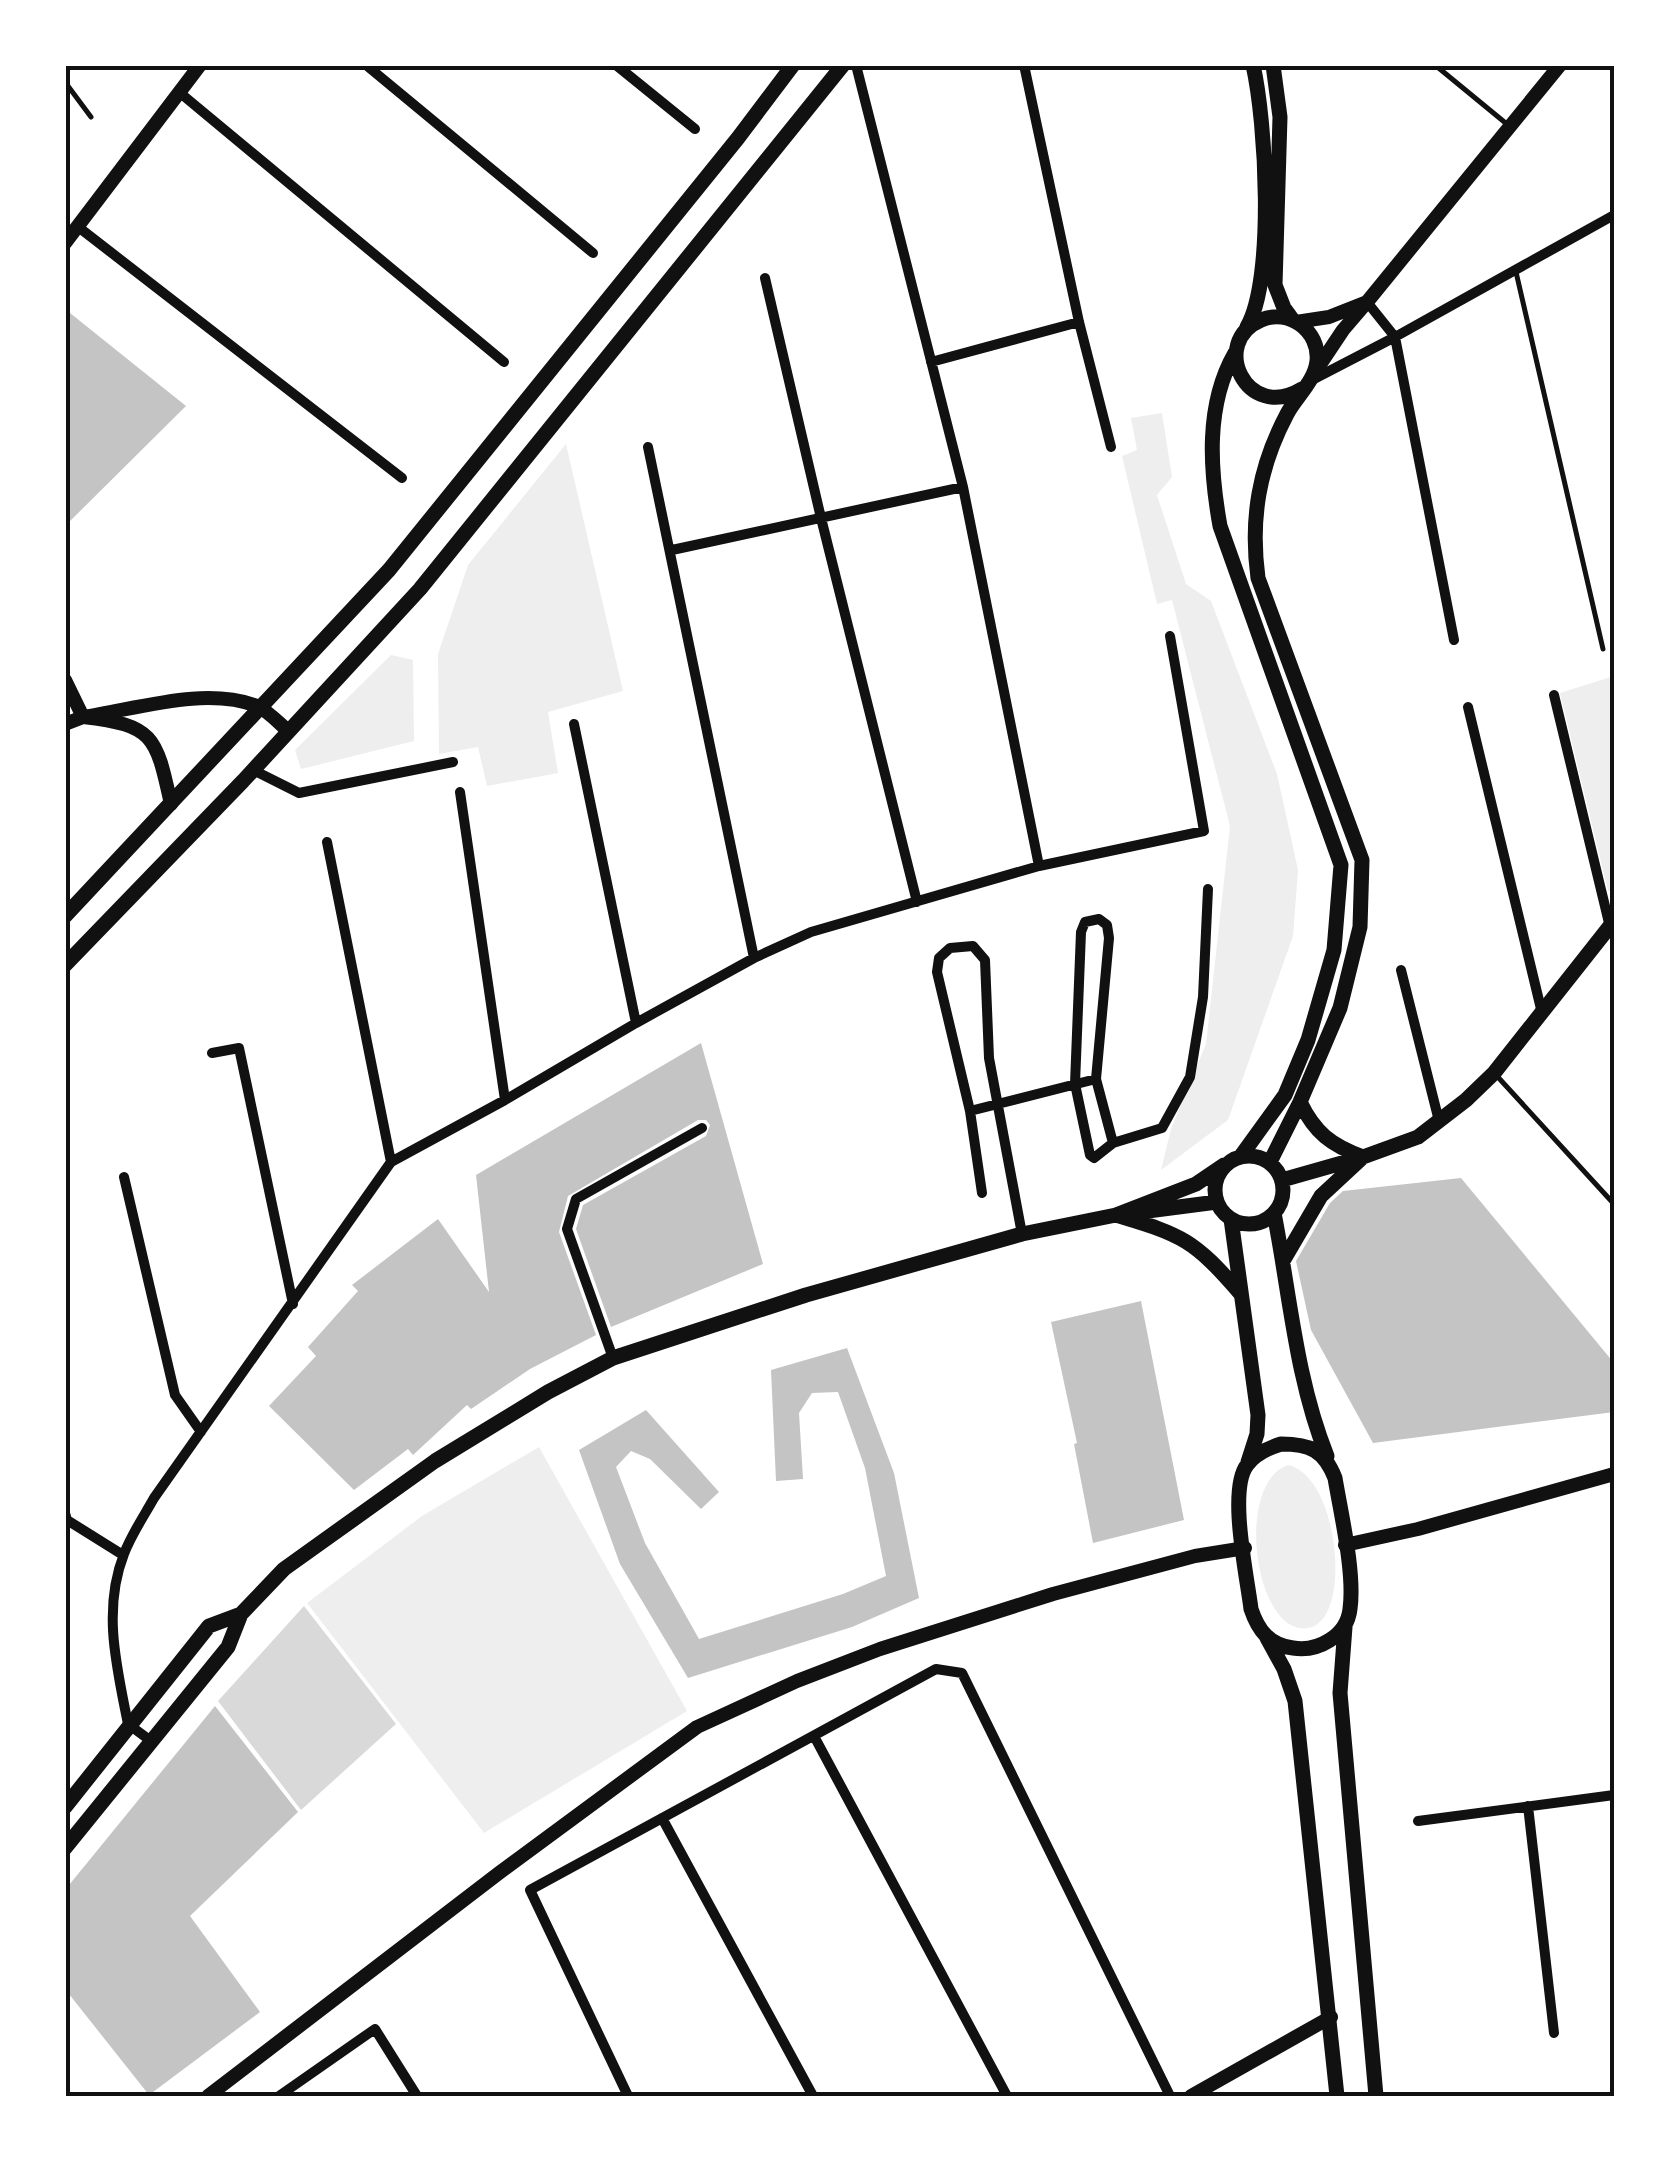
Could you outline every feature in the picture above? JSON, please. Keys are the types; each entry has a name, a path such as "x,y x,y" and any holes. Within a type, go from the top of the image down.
{"main road":[{"path":"65,916 390,570 794,65"},
{"path":"65,965 420,589 843,65"},
{"path":"1253,65 1262,105 1262,286 1256,310 1222,378 1214,424 1215,498 1220,526 1341,865 1334,950 1293,1099 1270,1162"},
{"path":"1116,1215 1196,1184 1241,1156 1293,1099 1340,1008 1360,928 1362,860 1258,578 1253,538 1260,484 1279,430 1309,381 1318,352 1313,338 1284,308 1275,284 1280,117 1273,65"},
{"path":"1294,321 1278,316 1250,326 1239,344 1240,374 1256,392 1280,398 1309,381"},
{"path":"1282,1180 1418,1137 1439,1121 1494,1073 1612,924"},
{"path":"1293,1099 1321,1137 1335,1147 1363,1157"},
{"path":"1224,1165 1217,1176 1216,1202 1230,1219 1258,1223 1274,1213 1282,1198 1282,1180 1270,1162 1251,1155 1241,1156"},
{"path":"1283,1260 1321,1196 1363,1157"},
{"path":"65,1806 210,1626 240,1614 284,1569 435,1460 612,1358 778,1303 1022,1234 1116,1215 1216,1202"},
{"path":"1274,1213 1309,1407 1335,1478 1345,1545 1350,1595 1340,1694 1376,2096"},
{"path":"1116,1215 1172,1232 1193,1244 1242,1296"},
{"path":"1230,1219 1258,1415 1257,1434 1238,1494 1251,1609 1284,1669 1294,1701 1337,2096"},
{"path":"1248,1463 1264,1450 1281,1444 1298,1444 1328,1460"},
{"path":"65,1848 228,1647 240,1614"},
{"path":"1267,1638 1283,1647 1301,1650 1319,1646 1346,1624"}],"street":[{"path":"65,242 200,65"},
{"path":"366,65 593,253"},
{"path":"616,65 696,129"},
{"path":"856,65 963,487 1039,866"},
{"path":"1024,65 1110,447"},
{"path":"1309,381 1343,330 1560,65"},
{"path":"179,92 504,362"},
{"path":"1309,381 1614,215"},
{"path":"77,226 402,478"},
{"path":"765,278 917,902"},
{"path":"1294,321 1329,317 1368,302"},
{"path":"1368,302 1395,337 1454,640"},
{"path":"931,362 1079,322"},
{"path":"648,448 754,958"},
{"path":"672,550 963,487"},
{"path":"151,1741 128,1724 114,1658 111,1616 123,1555 154,1498 391,1162 754,958 811,932 1039,866 1204,831 1170,636"},
{"path":"65,680 82,716"},
{"path":"1554,695 1612,924"},
{"path":"65,724 82,716 192,698 224,698 261,707 288,731"},
{"path":"1468,706 1542,1012"},
{"path":"82,716 140,729 160,756 170,804"},
{"path":"574,724 636,1023"},
{"path":"253,770 298,793 454,762"},
{"path":"460,792 506,1100"},
{"path":"327,842 391,1162"},
{"path":"1113,1143 1096,1079 1108,925 1099,920 1086,922 1081,932 1075,1084 1090,1156 1098,1156 1113,1143 1162,1128 1190,1078 1203,996 1208,888"},
{"path":"982,1192 970,1110 937,972 939,958 950,948 973,946 985,960 989,1058 1022,1234"},
{"path":"1401,970 1439,1121"},
{"path":"212,1052 239,1048 293,1304"},
{"path":"970,1110 1096,1079"},
{"path":"612,1358 566,1228 576,1199 702,1128"},
{"path":"124,1177 174,1395 201,1432"},
{"path":"1345,1545 1418,1529 1614,1474"},
{"path":"65,1514 67,1520 123,1555"},
{"path":"208,2096 698,1727 797,1681 880,1649 1053,1594 1195,1556 1244,1548"},
{"path":"628,2096 530,1890 936,1669 962,1673 1170,2096"},
{"path":"814,1736 1007,2096"},
{"path":"1418,1820 1614,1794"},
{"path":"1528,1806 1554,2034"},
{"path":"662,1818 812,2096"},
{"path":"1191,2096 1331,2017"},
{"path":"278,2096 375,2029 418,2096"}],"lane":[{"path":"1435,65 1508,126"},
{"path":"65,82 91,117"},
{"path":"1516,269 1603,649"},
{"path":"1494,1073 1614,1204"}],"shaded area":[{"path":"1162,413 1172,477 1157,495 1186,584 1211,601 1277,774 1298,870 1293,936 1228,1120 1161,1170 1171,1129 1206,1044 1230,826 1172,600 1157,604 1122,456 1137,450 1131,418"},
{"path":"566,444 623,691 548,712 558,773 487,786 478,747 439,754 438,654 468,565"},
{"path":"391,655 413,660 414,741 301,769 295,750"},
{"path":"1614,676 1614,890 1608,891 1560,693"},
{"path":"539,1447 687,1711 484,1833 307,1603 422,1516"},
{"path":"1288,1465 1306,1475 1319,1494 1334,1548 1331,1602 1322,1620 1308,1628 1289,1624 1275,1608 1264,1585 1258,1556 1256,1527 1261,1499 1271,1478"},
{"path":"304,1606 396,1724 301,1810 218,1701"}],"building":[{"path":"65,309 186,406 65,526"},
{"path":"701,1043 763,1264 611,1327 576,1229 583,1205 706,1136 710,1125 706,1120 698,1120 568,1196 559,1232 596,1335 530,1369 471,1409 467,1405 413,1455 408,1449 354,1490 269,1406 316,1356 308,1347 358,1291 352,1285 438,1219 489,1292 476,1175"},
{"path":"1461,1178 1614,1363 1614,1412 1373,1443 1311,1330 1296,1261 1330,1203 1343,1191"},
{"path":"1141,1301 1184,1520 1093,1543 1051,1322"},
{"path":"847,1348 894,1473 919,1598 852,1627 688,1678 620,1564 579,1450 646,1410 719,1492 701,1509 650,1459 631,1451 616,1467 645,1543 699,1639 843,1594 886,1576 865,1468 838,1392 812,1393 799,1413 803,1479 776,1481 771,1370"},
{"path":"215,1706 298,1812 190,1916 260,2012 149,2095 65,1989 65,1890"}]}
